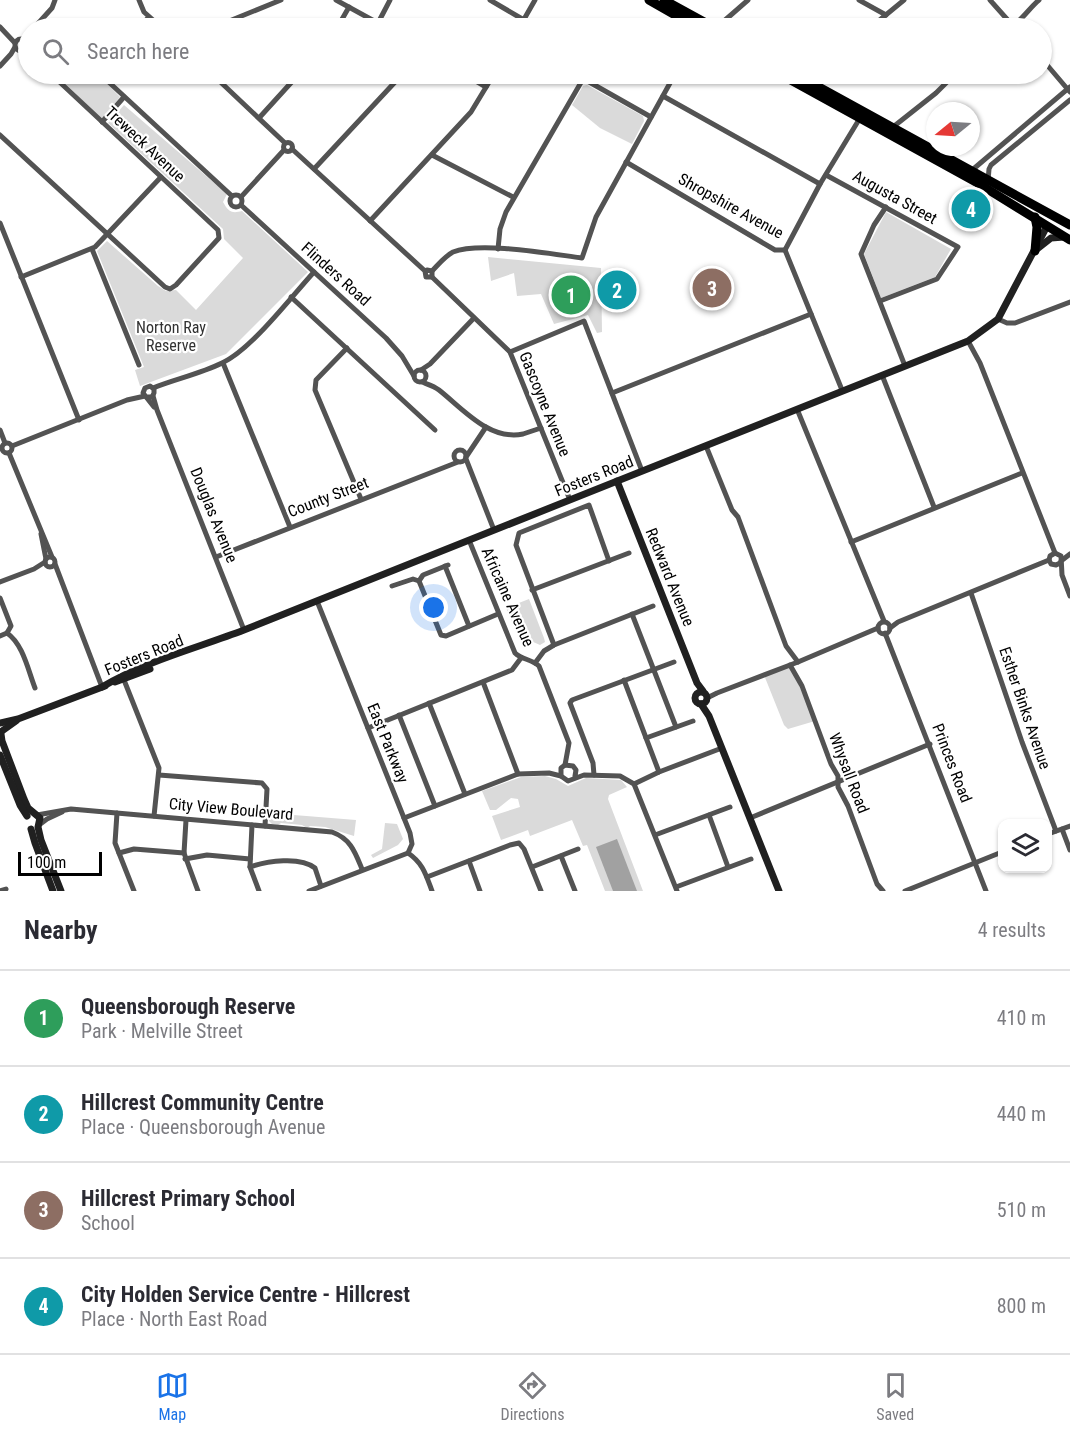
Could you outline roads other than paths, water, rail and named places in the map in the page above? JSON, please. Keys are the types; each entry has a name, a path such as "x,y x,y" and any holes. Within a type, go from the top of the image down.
{"highway":[{"path":"649,0 682,18"},
{"path":"664,0 687,18"},
{"path":"806,84 1070,225"},
{"path":"891,130 1067,238"},
{"path":"971,171 976,182"},
{"path":"1047,226 1053,216"},
{"path":"1035,217 1037,229 1035,251"}],"main road":[{"name":"Fosters Road","path":"102,687 123,675 244,630 971,339 998,319 1047,226"},
{"path":"1035,251 1051,238 1067,238"},
{"name":"Redward Avenue","path":"617,481 779,891"},
{"name":"Fosters Road","path":"1,729 18,719 124,680 195,648"},
{"path":"1,729 2,741 32,815"},
{"path":"0,755 20,806 40,820 36,827 35,843 53,891"},
{"path":"32,815 25,824 36,827"},
{"path":"36,827 61,891"}],"street":[{"path":"43,18 52,8 55,0"},
{"path":"139,0 149,17"},
{"path":"237,18 281,0"},
{"path":"336,0 369,18"},
{"path":"381,18 390,0"},
{"path":"490,0 521,18"},
{"path":"525,18 535,0"},
{"path":"727,18 748,0"},
{"path":"859,0 886,15"},
{"path":"882,18 904,0"},
{"path":"990,0 1004,18"},
{"path":"1022,18 1039,0"},
{"path":"343,18 349,7"},
{"path":"0,27 18,43"},
{"path":"0,66 18,50"},
{"path":"971,171 1069,90 1052,71"},
{"name":"Treweck Avenue","path":"62,84 220,234 219,238 170,289 165,287 108,234"},
{"path":"110,84 232,196"},
{"path":"223,84 285,146 241,197 241,205 237,207 231,204 232,196"},
{"path":"259,118 290,84"},
{"path":"314,169 393,84"},
{"path":"481,84 486,87"},
{"path":"370,221 471,112 488,84"},
{"path":"498,249 500,230 513,197 580,84"},
{"path":"592,84 651,117"},
{"path":"429,273 451,253 472,248 582,258 596,217 670,84"},
{"path":"891,130 945,84"},
{"path":"663,96 820,184"},
{"path":"102,122 124,98"},
{"path":"988,181 989,169 992,165 1070,100"},
{"path":"785,250 820,184 862,114"},
{"path":"1024,126 1030,134"},
{"path":"0,135 108,234"},
{"name":"Gascoyne Avenue","path":"285,146 291,143 292,149 429,273 510,352 570,500"},
{"path":"432,155 513,197"},
{"name":"Shropshire Avenue","path":"626,162 775,250 785,250 842,390"},
{"name":"Augusta Street","path":"826,175 958,247 937,279 879,301"},
{"path":"21,277 92,249 161,177"},
{"path":"232,196 241,197"},
{"name":"Flinders Road","path":"241,205 386,338 409,366 467,415 486,427 502,432 521,434 541,428"},
{"path":"886,207 874,225 861,254 904,366"},
{"path":"0,223 79,420"},
{"path":"92,249 139,365"},
{"path":"102,687 62,579 50,562 41,532 9,453 12,446 223,363 243,349 314,272"},
{"path":"291,297 435,430"},
{"path":"998,319 1007,323 1015,323 1070,302"},
{"path":"612,393 811,314"},
{"path":"421,375 474,318"},
{"path":"510,352 584,321 642,471"},
{"path":"971,339 1070,597"},
{"path":"347,348 316,380 315,390 361,499"},
{"path":"223,363 290,527"},
{"path":"882,375 934,507"},
{"name":"Douglas Avenue","path":"149,393 244,630"},
{"name":"Princes Road","path":"797,409 878,608 986,891"},
{"path":"461,459 472,450 486,427"},
{"path":"0,430 5,443 3,451 9,453"},
{"path":"5,443 12,446"},
{"path":"706,446 732,510 738,517 786,646 798,662"},
{"path":"461,459 462,450"},
{"path":"472,450 456,452 468,469 494,530"},
{"name":"County Street","path":"216,557 461,459"},
{"path":"851,542 1022,473"},
{"path":"554,645 516,545 519,533 589,505 609,561"},
{"name":"Africaine Avenue","path":"469,540 515,653 539,666 569,742 569,754 574,771"},
{"path":"532,590 629,553"},
{"path":"704,697 798,662 1055,559"},
{"path":"0,582 50,562"},
{"path":"418,581 423,576 447,566 469,626"},
{"path":"392,586 413,579 418,581 441,635 446,636 498,614"},
{"name":"Esther Binks Avenue","path":"971,593 1022,742 1059,830 1070,850"},
{"path":"0,598 10,626 7,633 0,636"},
{"name":"East Parkway","path":"317,601 404,818 412,844 408,853"},
{"path":"536,663 544,651 554,645 653,606"},
{"path":"632,614 676,727"},
{"path":"7,633 13,637 20,648 35,688"},
{"path":"368,728 512,670 521,658"},
{"path":"594,775 592,763 570,703 575,699 674,662"},
{"name":"Whysall Road","path":"790,665 802,686 831,764 838,776 838,787 848,806 877,884 883,891"},
{"path":"124,680 157,763 159,775 154,816"},
{"path":"624,680 658,772"},
{"path":"483,682 518,774"},
{"path":"429,703 465,794"},
{"path":"399,715 435,806"},
{"path":"646,738 693,720"},
{"path":"750,818 930,744"},
{"path":"634,784 658,772 722,748"},
{"path":"561,776 569,754"},
{"path":"563,766 584,775 620,776 634,784 676,889 751,859"},
{"path":"549,773 563,766"},
{"path":"404,818 518,774 549,773 561,776 568,781 574,771"},
{"path":"159,775 262,783 267,789 265,826"},
{"path":"655,835 730,807"},
{"name":"City View Boulevard","path":"32,815 63,809 332,832 340,835 353,846 362,869"},
{"name":"City View Boulevard","path":"36,827 57,813 78,810"},
{"path":"117,813 115,837 118,853 134,891"},
{"path":"709,815 729,867"},
{"path":"186,820 184,856 198,891"},
{"path":"252,825 250,867 258,891"},
{"path":"1052,832 1070,826"},
{"path":"427,877 519,843 524,849 541,891"},
{"path":"118,853 134,849 184,856 207,855 250,859"},
{"path":"531,867 578,849"},
{"path":"309,891 408,853 418,860 432,891"},
{"path":"905,891 998,854"},
{"path":"561,856 575,891"},
{"path":"250,867 268,861 306,863 315,868 321,886"},
{"path":"469,861 480,891"}],"place":[{"name":"City Holden Service Centre - Hillcrest","path":"971,209"},
{"name":"Hillcrest Primary School","path":"712,288"},
{"name":"Hillcrest Community Centre","path":"617,290"},
{"name":"Queensborough Reserve","path":"571,295"}],"park label":[{"name":"Norton Ray Reserve","path":"171,336"}]}
